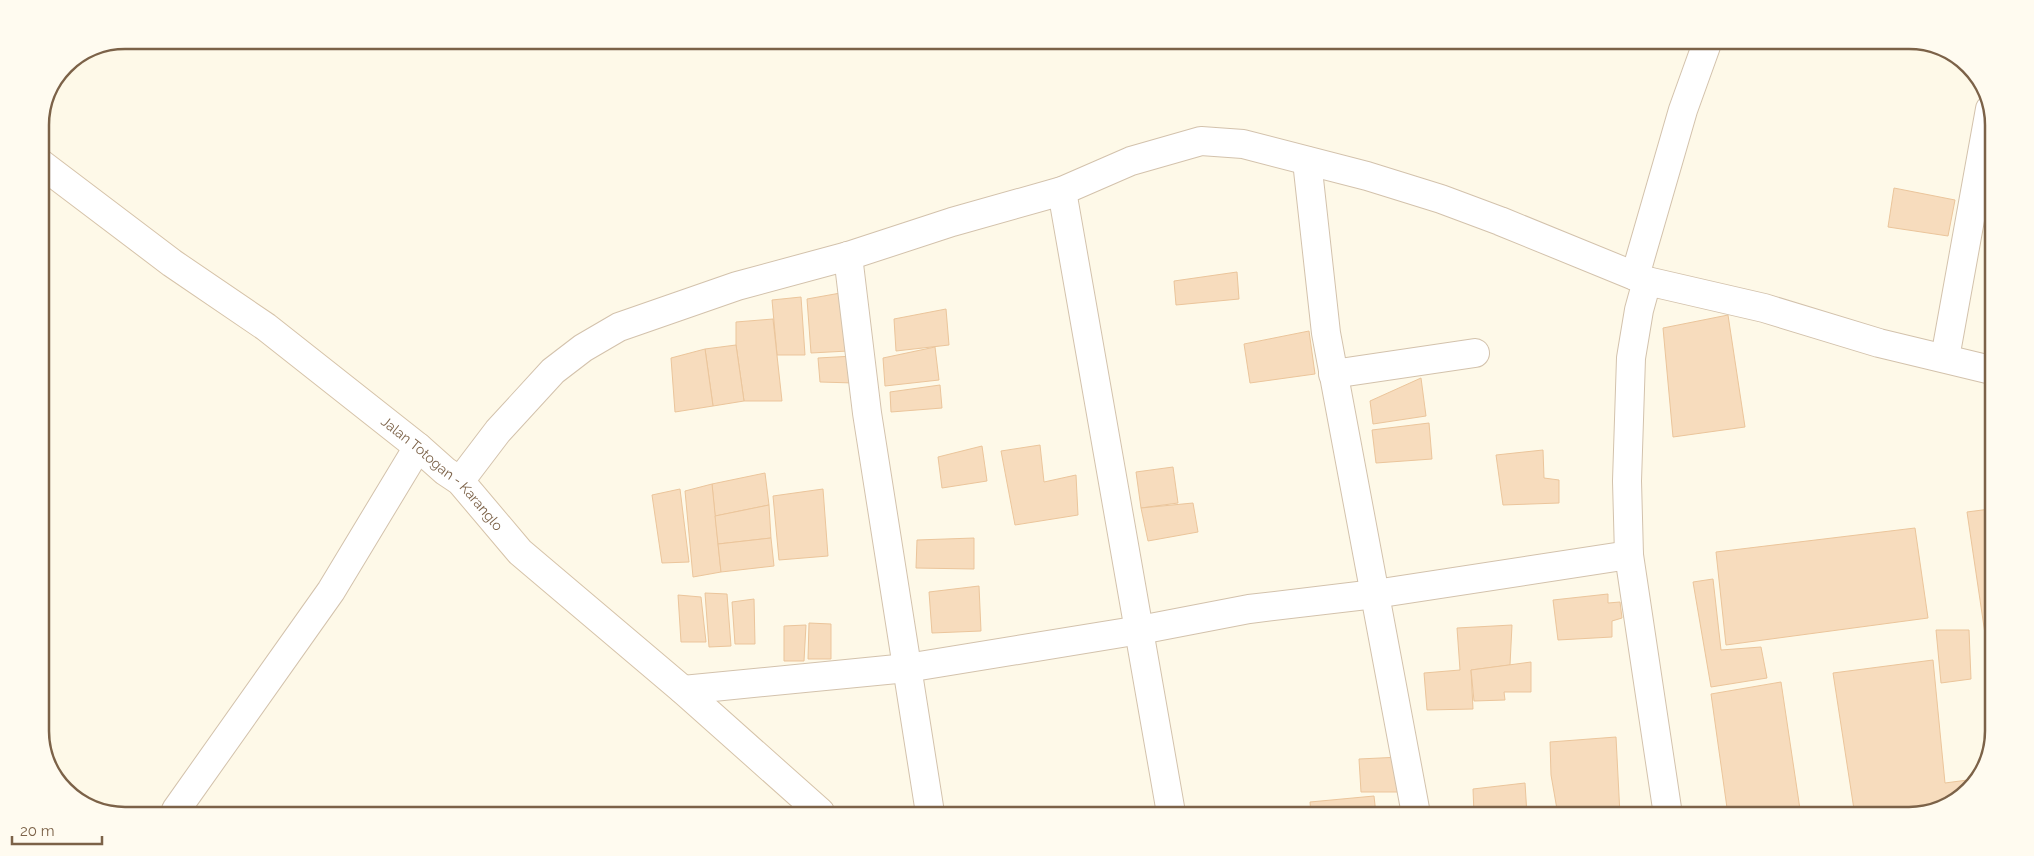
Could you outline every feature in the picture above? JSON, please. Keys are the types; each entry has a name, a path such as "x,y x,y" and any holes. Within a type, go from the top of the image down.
{"street":[{"path":"1667,807 1629,555 1627,481 1631,358 1639,310 1641,279 1683,110 1705,49"},
{"path":"1945,358 1985,137"},
{"path":"178,807 331,591 437,463 498,431 553,371 583,348 619,327 668,309 737,286 848,256 952,222 1062,191 1131,161 1201,141 1243,144 1367,176 1441,199 1500,221 1641,279 1764,308 1879,343 1985,368"},
{"path":"1307,161 1326,333 1415,807"},
{"name":"Jalan Totogan - Karanglo","path":"49,171 172,263 266,327 437,463 520,552 683,690 814,807"},
{"path":"1062,191 1170,807"},
{"path":"848,256 868,413 929,807"},
{"path":"1334,374 1475,353"},
{"path":"683,690 907,668 1140,630 1249,609 1375,594 1629,555"}],"building":[{"path":"1894,188 1955,200 1948,236 1888,227"},
{"path":"1237,272 1239,299 1176,305 1174,281"},
{"path":"846,292 848,351 811,353 807,299"},
{"path":"801,297 805,355 777,355 772,300"},
{"path":"946,309 949,345 896,351 894,319"},
{"path":"1728,315 1745,427 1673,437 1663,328"},
{"path":"773,319 782,401 744,401 736,345 736,322"},
{"path":"1309,331 1315,374 1250,383 1244,344"},
{"path":"736,345 744,401 713,406 705,349"},
{"path":"935,347 939,380 885,386 883,358"},
{"path":"705,349 713,406 675,412 671,358"},
{"path":"854,356 854,383 820,382 818,358"},
{"path":"1421,378 1426,416 1373,424 1370,401"},
{"path":"940,385 942,408 891,412 890,392"},
{"path":"1429,423 1432,459 1376,463 1372,430"},
{"path":"1040,445 1044,482 1076,475 1078,515 1015,525 1001,451"},
{"path":"982,446 987,481 942,488 938,457"},
{"path":"1543,450 1544,478 1559,480 1559,503 1503,505 1496,455"},
{"path":"1173,467 1178,503 1141,508 1136,472"},
{"path":"765,473 769,505 715,516 712,484"},
{"path":"712,484 721,572 693,577 685,491"},
{"path":"680,489 689,562 662,563 652,495"},
{"path":"823,489 828,556 779,560 773,496"},
{"path":"1193,503 1198,532 1148,541 1141,508"},
{"path":"769,505 771,538 718,544 715,516"},
{"path":"1985,510 1985,634 1967,512"},
{"path":"1915,528 1928,618 1726,645 1716,552"},
{"path":"771,538 774,566 721,572 718,544"},
{"path":"974,538 974,569 916,568 917,540"},
{"path":"1713,579 1721,650 1761,647 1767,678 1711,687 1693,582"},
{"path":"979,586 981,631 932,633 929,592"},
{"path":"705,593 727,594 731,646 709,647"},
{"path":"1608,594 1608,603 1620,602 1622,618 1612,621 1612,637 1558,640 1553,600"},
{"path":"678,595 701,597 706,642 681,642"},
{"path":"754,599 755,644 735,644 732,602"},
{"path":"809,623 831,624 831,659 808,659"},
{"path":"806,625 804,661 784,661 784,626"},
{"path":"1512,625 1510,665 1471,670 1473,709 1427,710 1424,673 1460,670 1457,628"},
{"path":"1936,630 1969,630 1971,679 1941,683"},
{"path":"1933,660 1945,783 1967,780 1952,794 1924,806 1854,807 1833,673"},
{"path":"1531,662 1531,692 1504,692 1505,700 1474,701 1471,670"},
{"path":"1781,682 1800,807 1727,807 1711,694"},
{"path":"1616,737 1620,807 1557,807 1551,775 1550,742"},
{"path":"1401,757 1407,792 1361,792 1359,759"},
{"path":"1525,783 1526,807 1474,807 1473,789"},
{"path":"1374,796 1375,807 1310,807 1310,802"}]}
